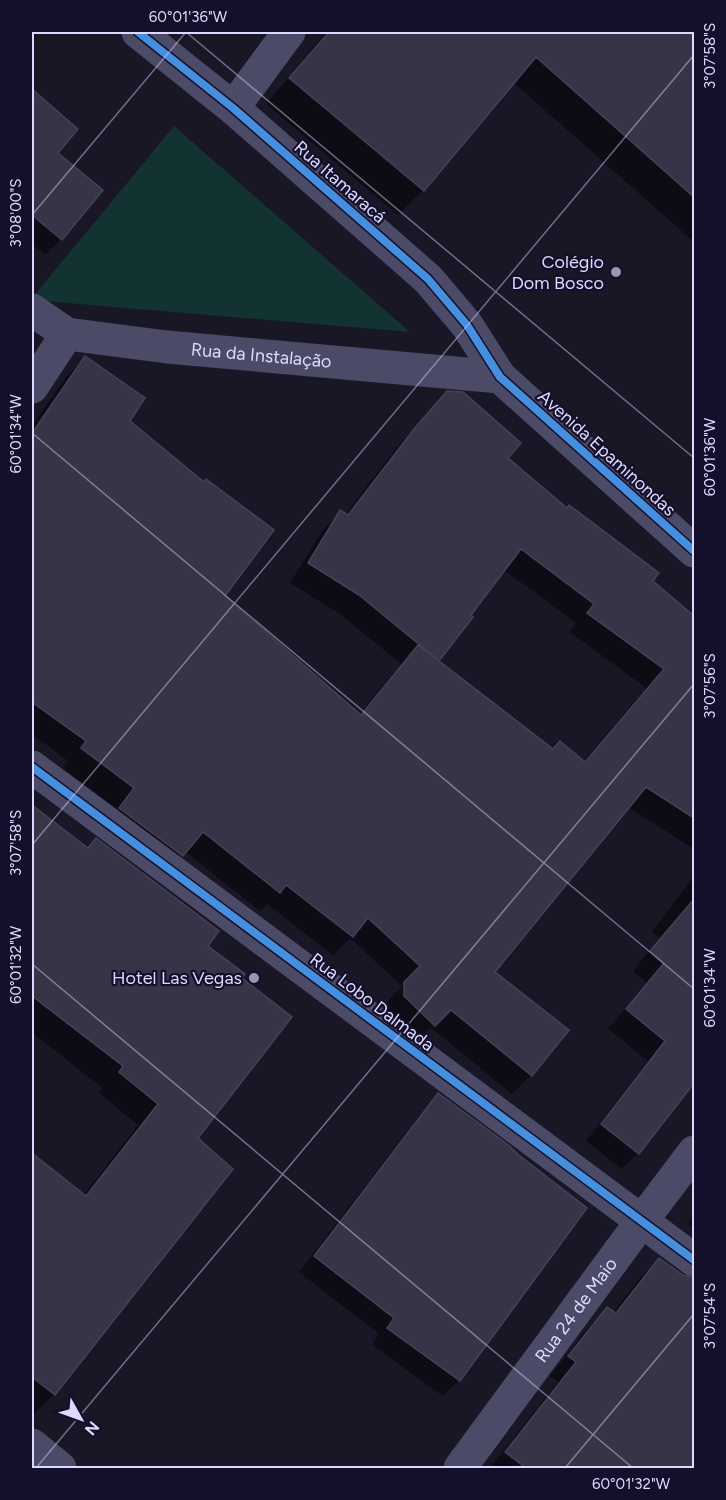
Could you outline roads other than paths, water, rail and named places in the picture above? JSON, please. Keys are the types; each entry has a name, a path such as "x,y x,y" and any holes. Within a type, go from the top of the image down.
{"street":[{"name":"Rua Itamaracá","path":"138,32 233,108 428,279 467,325 500,377"},
{"path":"233,108 289,32"},
{"name":"Rua da Instalação","path":"32,310 67,334 179,348 500,377"},
{"path":"32,387 67,334"},
{"name":"Avenida Epaminondas","path":"500,377 694,551"},
{"name":"Rua Lobo Dalmada","path":"32,767 694,1260"},
{"name":"Rua 24 de Maio","path":"460,1468 694,1152"},
{"path":"32,1445 60,1468"}],"place":[{"name":"Colégio Dom Bosco","path":"616,272"},
{"name":"Hotel Las Vegas","path":"254,978"}]}
